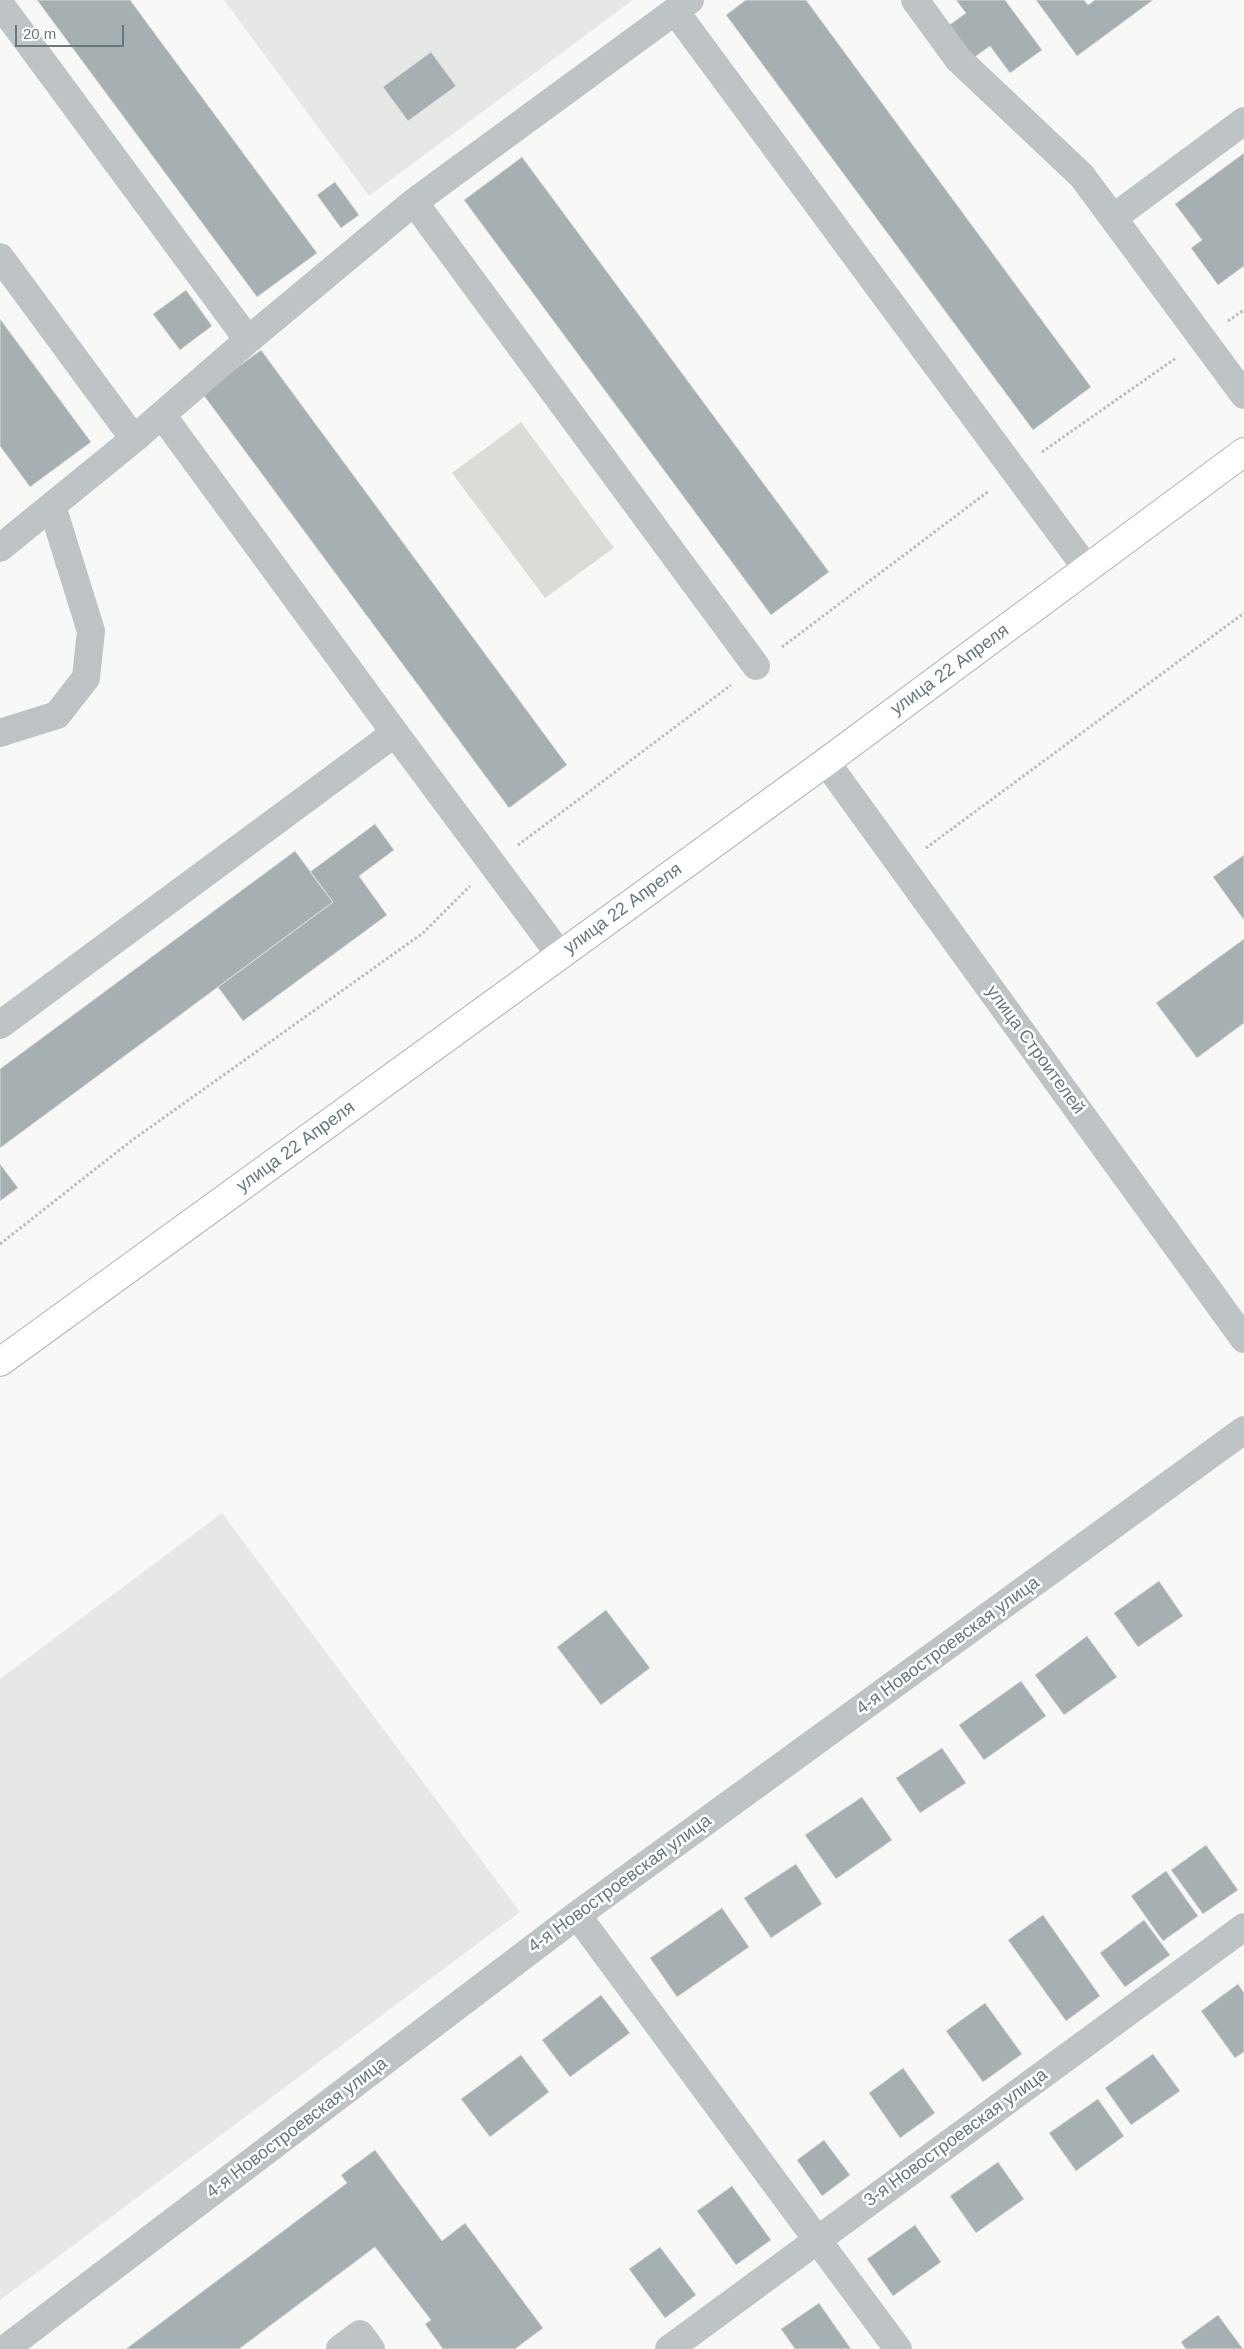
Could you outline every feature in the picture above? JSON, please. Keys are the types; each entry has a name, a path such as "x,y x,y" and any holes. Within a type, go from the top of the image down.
{"main road":[{"name":"улица 22 Апреля","path":"0,1362 826,762 1244,452"}],"street":[{"path":"915,0 958,58 1082,176 1244,395"},
{"path":"0,4 248,340"},
{"path":"0,548 134,439 248,340 414,202 683,6 1015,472 1087,569"},
{"path":"1114,218 1244,121"},
{"path":"414,202 756,666"},
{"path":"0,257 134,439"},
{"path":"162,415 560,955"},
{"path":"0,733 57,715 86,678 91,631 52,506"},
{"path":"0,1025 396,733"},
{"name":"улица Строителей","path":"826,762 1244,1339"},
{"name":"4-я Новостроевская улица","path":"5,2349 578,1914 1244,1430"},
{"path":"578,1914 898,2349"},
{"name":"3-я Новостроевская улица","path":"669,2349 1244,1927"},
{"path":"340,2349 360,2334 371,2349"}],"path":[{"path":"0,1244 131,1141 423,933 492,864 1015,472 1244,310"},
{"path":"903,867 1244,613"}],"shaded area":[{"path":"224,0 633,0 369,196"},
{"path":"521,422 614,548 545,598 452,473"},
{"path":"222,1513 520,1912 0,2300 0,1679"}],"building":[{"path":"37,0 130,0 317,253 257,297"},
{"path":"746,0 806,0 1091,387 1033,430 726,15"},
{"path":"956,0 1005,0 1042,50 1010,73 990,46 972,59 948,26 966,13"},
{"path":"1036,0 1084,0 1088,5 1095,0 1153,0 1077,56"},
{"path":"431,52 456,86 408,121 383,87"},
{"path":"1244,153 1244,266 1218,285 1191,248 1202,240 1175,204"},
{"path":"522,157 829,572 771,615 464,200"},
{"path":"335,182 359,215 341,228 317,195"},
{"path":"186,290 212,326 180,350 153,314"},
{"path":"0,319 91,442 30,487 0,446"},
{"path":"261,350 567,765 509,808 202,393"},
{"path":"375,824 394,850 359,876 387,915 243,1021 218,987 333,902 310,872"},
{"path":"295,851 333,902 0,1148 0,1069"},
{"path":"1244,855 1244,920 1213,877"},
{"path":"1244,939 1244,1023 1197,1058 1156,1003"},
{"path":"0,1164 18,1188 0,1201"},
{"path":"1159,1581 1183,1616 1138,1647 1114,1613"},
{"path":"606,1610 650,1668 601,1705 557,1647"},
{"path":"1087,1636 1117,1677 1064,1715 1035,1675"},
{"path":"1021,1681 1046,1716 984,1760 959,1725"},
{"path":"942,1748 966,1783 920,1813 896,1778"},
{"path":"862,1797 892,1840 836,1879 805,1835"},
{"path":"1206,1845 1238,1890 1203,1914 1171,1870"},
{"path":"796,1864 822,1904 771,1938 744,1898"},
{"path":"1166,1871 1198,1916 1163,1941 1131,1896"},
{"path":"722,1908 749,1947 677,1997 650,1958"},
{"path":"1043,1915 1100,1996 1066,2021 1008,1940"},
{"path":"1144,1920 1170,1955 1125,1987 1100,1953"},
{"path":"1238,1984 1244,1993 1244,2052 1235,2058 1201,2011"},
{"path":"601,1995 630,2033 570,2077 542,2040"},
{"path":"985,2003 1022,2054 983,2082 946,2031"},
{"path":"1153,2054 1180,2091 1131,2125 1105,2088"},
{"path":"521,2055 549,2092 490,2137 461,2099"},
{"path":"903,2068 935,2113 900,2138 869,2093"},
{"path":"1098,2099 1124,2136 1076,2171 1049,2133"},
{"path":"824,2140 850,2175 822,2196 797,2160"},
{"path":"375,2150 442,2241 465,2223 543,2328 515,2349 443,2349 425,2324 431,2320 375,2247 239,2349 126,2349 347,2183 341,2175"},
{"path":"998,2162 1024,2199 976,2233 950,2196"},
{"path":"732,2186 771,2240 736,2265 697,2211"},
{"path":"915,2225 941,2262 893,2296 867,2259"},
{"path":"660,2247 696,2295 665,2318 629,2269"},
{"path":"819,2303 851,2349 795,2349 781,2329"},
{"path":"1218,2315 1243,2349 1186,2349 1181,2342"}]}
